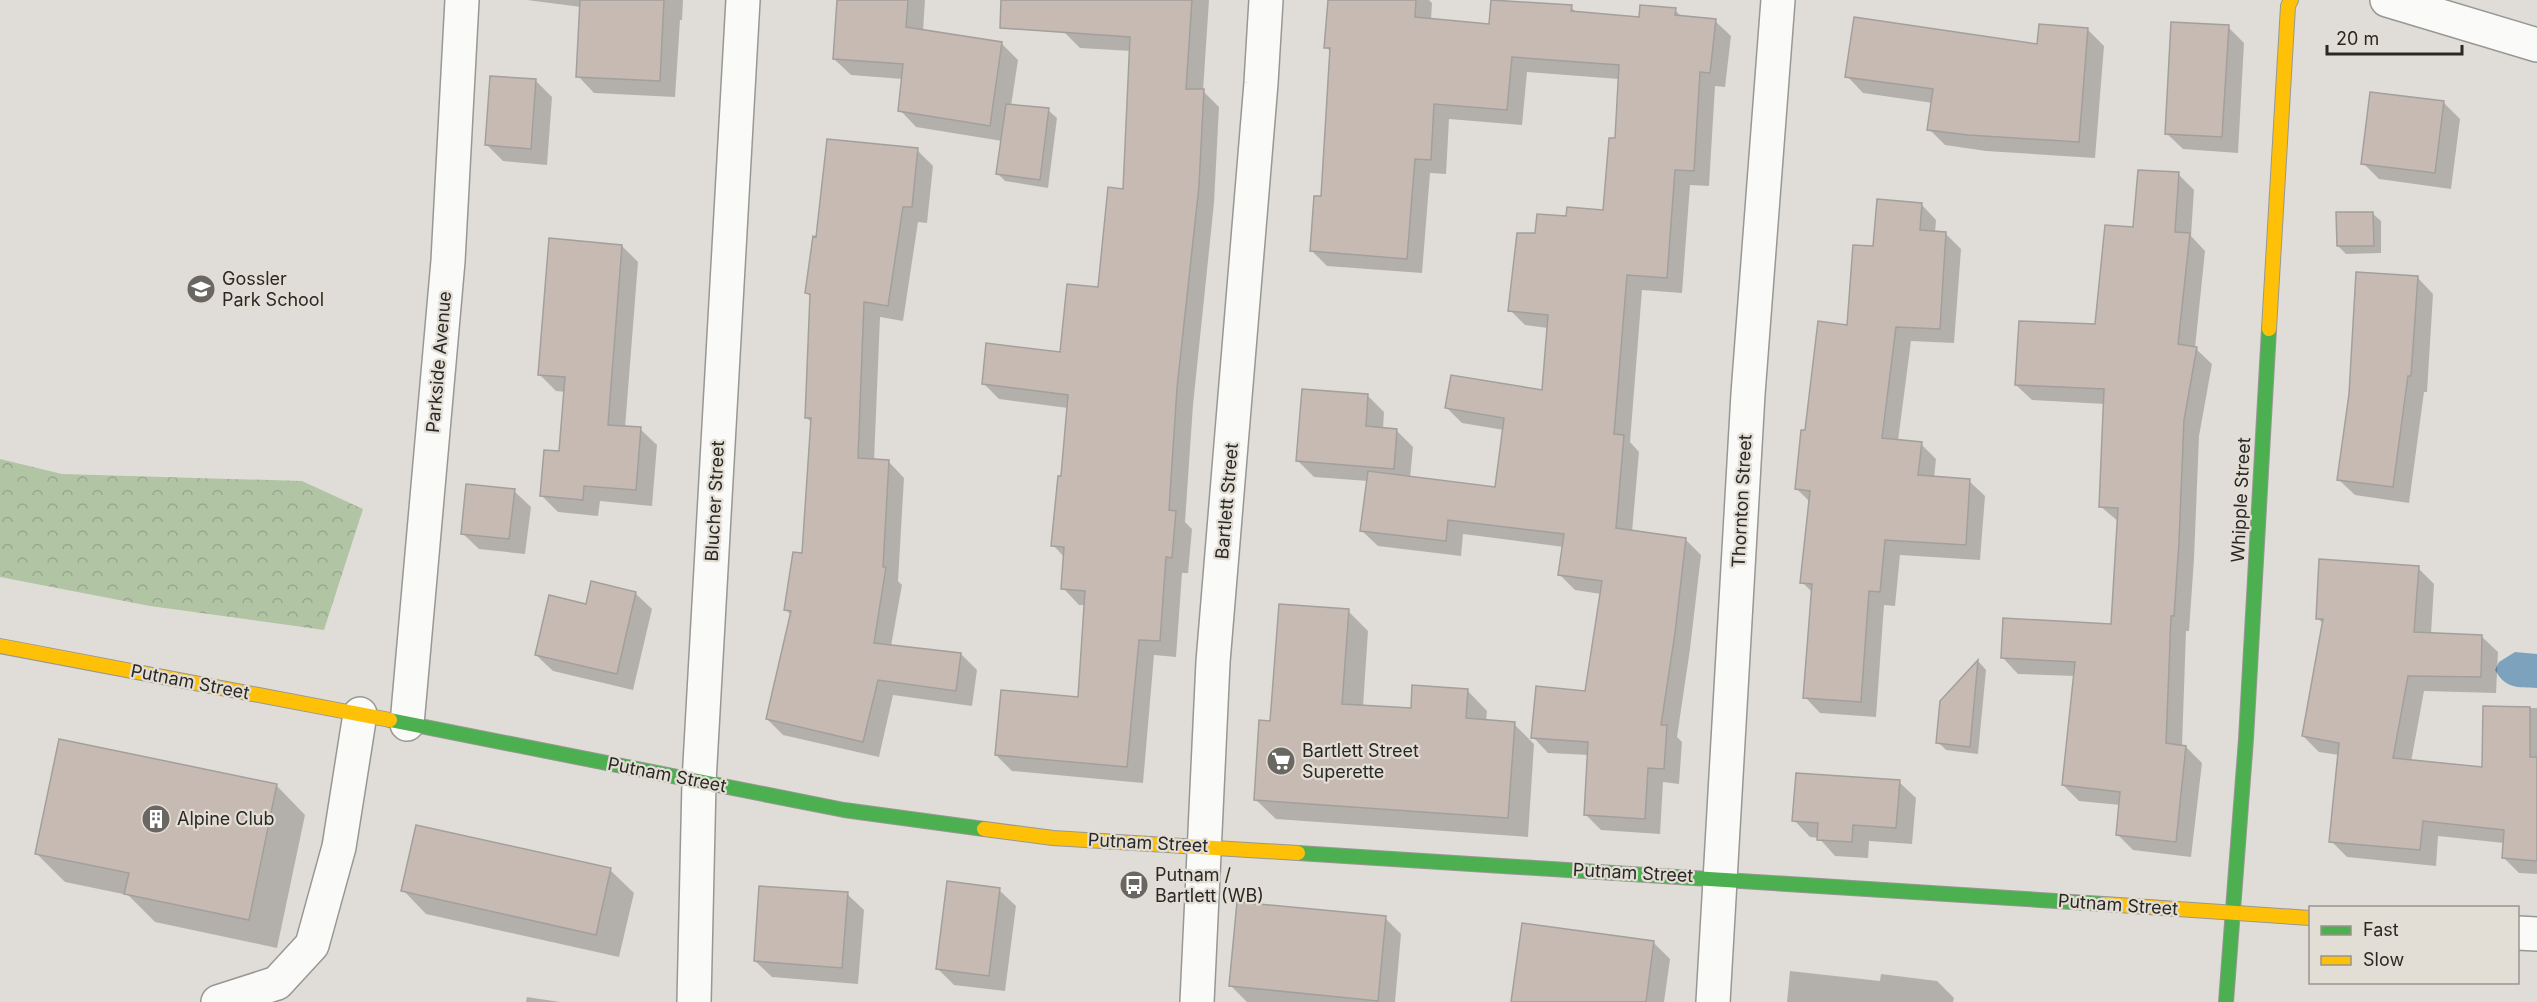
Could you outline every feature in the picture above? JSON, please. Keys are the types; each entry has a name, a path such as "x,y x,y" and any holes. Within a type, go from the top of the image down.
{"street":[{"name":"Parkside Avenue","path":"407,723 448,261 462,0"},
{"name":"Blucher Street","path":"694,1002 699,782 743,0"},
{"name":"Bartlett Street","path":"1197,1002 1213,662 1266,0"},
{"name":"Thornton Street","path":"1713,1002 1748,394 1778,0"},
{"name":"Whipple Street","path":"2226,1002 2246,739 2288,6 2291,0"},
{"path":"2387,0 2537,45"},
{"name":"Putnam Street","path":"0,646 407,723 844,810 1053,838 1721,878 2309,918"},
{"path":"218,1002 277,983 312,945 339,847 360,714"},
{"path":"2519,933 2537,934"}],"green space":[{"path":"0,459 62,474 302,481 363,509 324,630 150,606 0,577"}],"water":[{"path":"2515,652 2537,654 2537,688 2508,684 2495,670 2499,662"}],"building":[{"path":"580,0 664,0 660,81 576,77"},
{"path":"837,0 908,0 906,27 1002,42 990,126 898,111 903,64 833,59"},
{"path":"1001,0 1192,0 1186,89 1204,89 1199,186 1177,388 1169,510 1176,511 1172,558 1166,557 1160,641 1139,640 1127,767 995,755 1001,690 1078,697 1085,591 1061,589 1064,547 1051,546 1058,476 1061,476 1068,395 982,384 986,343 1060,352 1067,284 1098,287 1108,187 1123,189 1130,37 1000,28"},
{"path":"1328,0 1416,0 1415,17 1489,24 1491,0 1572,5 1571,11 1639,17 1640,5 1676,8 1675,15 1716,19 1710,73 1700,72 1694,171 1675,170 1667,278 1627,275 1614,434 1624,435 1616,528 1686,538 1661,725 1667,725 1664,769 1648,768 1645,819 1584,815 1588,742 1531,738 1536,686 1585,691 1602,581 1558,575 1564,534 1448,520 1446,541 1360,531 1368,471 1495,487 1504,418 1445,408 1451,375 1542,390 1548,315 1508,311 1517,233 1535,233 1537,214 1566,216 1567,207 1603,210 1609,138 1615,138 1619,65 1512,57 1507,110 1434,104 1431,160 1415,159 1407,259 1310,251 1314,196 1321,196 1330,48 1324,48"},
{"path":"1854,17 2037,44 2039,24 2088,28 2079,142 1927,130 1933,89 1845,77"},
{"path":"2171,22 2229,25 2222,137 2165,134"},
{"path":"490,76 536,79 531,149 485,145"},
{"path":"2370,92 2444,101 2435,173 2361,164"},
{"path":"1006,104 1049,108 1040,180 996,174"},
{"path":"827,139 918,148 912,207 903,207 888,306 864,302 858,458 889,460 883,567 886,567 874,643 961,653 956,691 878,680 863,742 766,719 791,611 784,610 793,552 802,553 811,418 805,418 810,294 805,293 813,236 816,237"},
{"path":"2138,170 2179,172 2175,232 2190,233 2178,344 2197,347 2184,420 2179,542 2174,616 2171,616 2166,743 2186,746 2176,842 2116,835 2120,792 2062,785 2075,662 2001,658 2003,618 2111,624 2118,508 2099,507 2104,389 2015,385 2019,321 2095,324 2105,225 2133,227"},
{"path":"1877,199 1922,203 1920,230 1946,232 1940,329 1896,327 1882,438 1922,442 1918,475 1970,479 1966,545 1885,540 1880,592 1869,591 1861,702 1803,698 1812,584 1800,583 1810,491 1795,489 1801,430 1805,430 1818,321 1847,325 1853,245 1873,246"},
{"path":"2336,212 2373,212 2374,246 2337,246"},
{"path":"549,238 622,245 608,425 641,427 636,490 584,486 583,500 540,496 544,450 559,451 565,377 538,375"},
{"path":"2356,272 2418,276 2411,376 2408,376 2393,487 2337,480 2349,394"},
{"path":"1302,389 1368,394 1366,426 1397,429 1394,469 1296,461"},
{"path":"466,484 515,489 509,539 461,534"},
{"path":"2319,559 2419,566 2414,632 2482,635 2481,677 2408,676 2393,758 2482,767 2483,706 2530,707 2530,757 2537,757 2537,861 2502,858 2504,830 2423,821 2420,850 2329,842 2339,743 2302,736 2323,619 2316,619"},
{"path":"591,581 636,592 617,674 535,655 549,595 586,604"},
{"path":"1279,604 1349,609 1342,704 1411,708 1412,685 1468,689 1466,718 1515,722 1508,818 1254,800 1259,720 1270,721"},
{"path":"1978,660 1970,747 1936,743 1940,701"},
{"name":"Alpine Club","path":"59,739 277,784 249,920 124,894 129,873 35,854"},
{"path":"1796,773 1900,780 1896,828 1853,825 1852,842 1817,840 1818,823 1792,821"},
{"path":"416,825 611,868 596,935 401,891"},
{"path":"947,881 1000,888 989,976 936,969"},
{"path":"759,886 848,892 842,968 754,961"},
{"path":"1237,902 1386,916 1378,1001 1229,986"},
{"path":"1522,923 1654,941 1646,1002 1511,1002"}],"traffic: fast":[{"path":"2226,1002 2246,739 2269,329"},
{"path":"390,720 844,810 984,829"},
{"path":"1298,853 2104,904"}],"traffic: slow":[{"path":"2269,329 2288,6 2291,0"},
{"path":"0,646 390,720"},
{"path":"984,829 1053,838 1298,853"},
{"path":"2104,904 2309,918"}],"place":[{"name":"Gossler Park School","path":"201,289"},
{"name":"Bartlett Street Superette","path":"1281,761"},
{"name":"Alpine Club","path":"156,819"},
{"name":"Putnam / Bartlett (WB)","path":"1134,885"}]}
